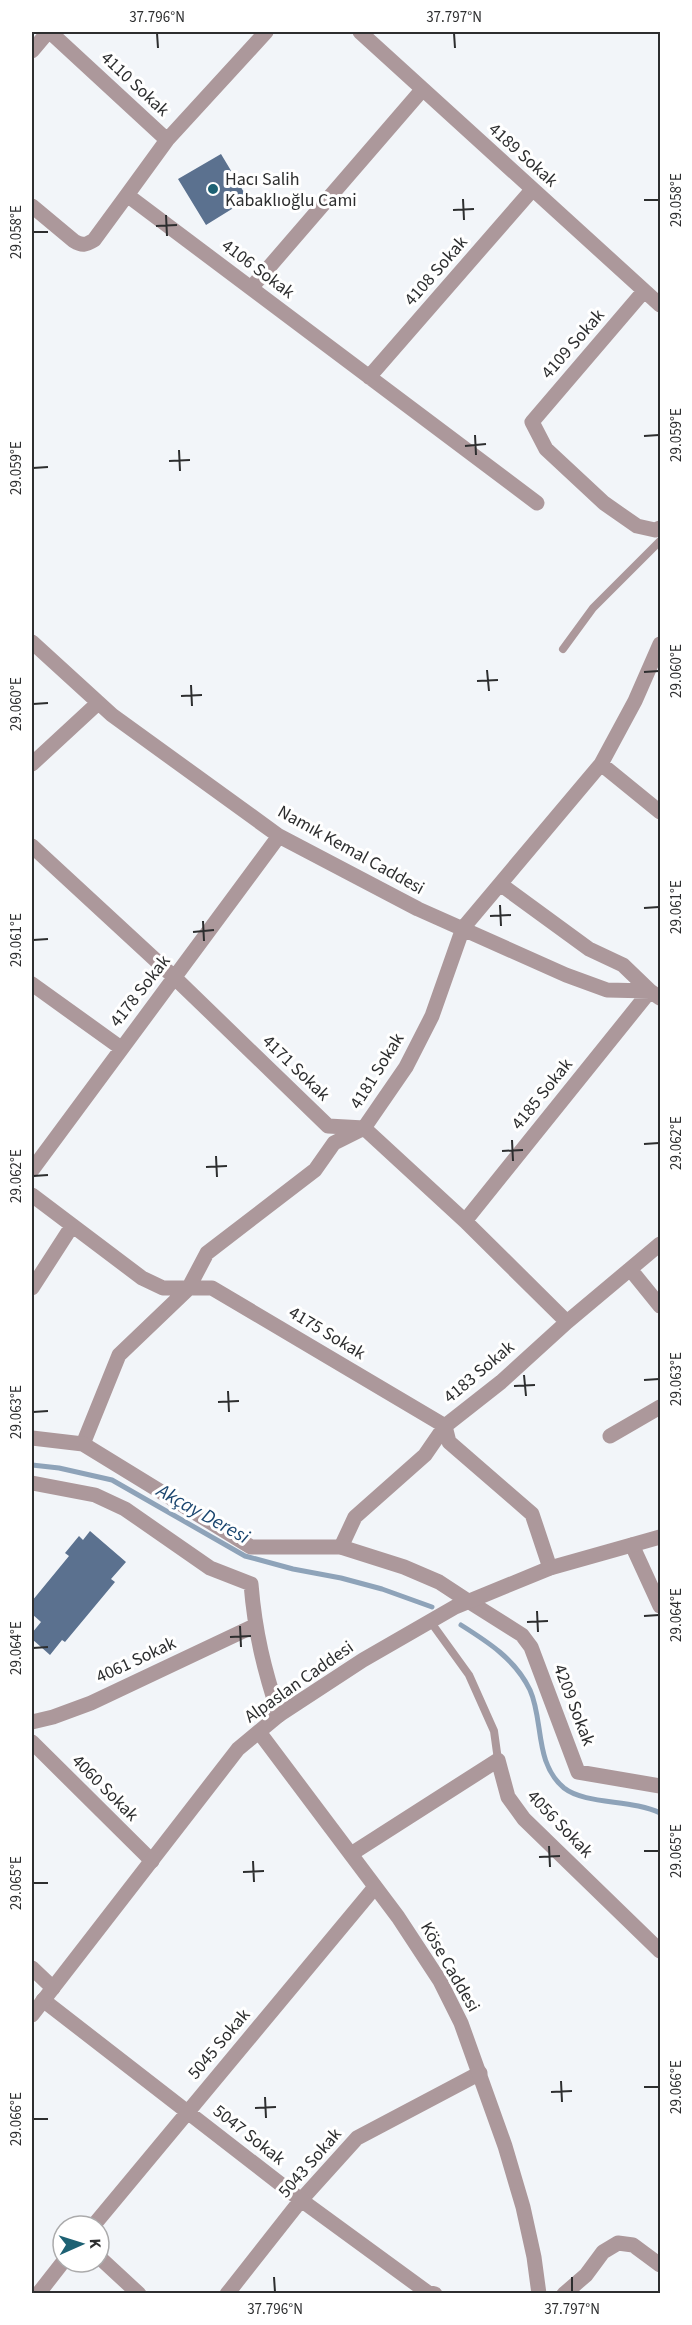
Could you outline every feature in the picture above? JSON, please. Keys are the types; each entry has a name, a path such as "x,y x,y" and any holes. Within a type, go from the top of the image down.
{"street":[{"path":"32,51 49,32"},
{"name":"4110 Sokak","path":"49,32 167,140"},
{"path":"32,207 80,245 87,245 94,240 167,140 266,32"},
{"name":"4189 Sokak","path":"360,32 660,305"},
{"path":"251,288 422,90"},
{"name":"4108 Sokak","path":"369,376 532,190"},
{"name":"4106 Sokak","path":"127,195 537,503"},
{"name":"4109 Sokak","path":"644,291 532,422 546,449 604,503 637,526 656,530 660,528"},
{"name":"Namık Kemal Caddesi","path":"32,642 112,715 279,836 418,909 566,975 607,990 656,995"},
{"name":"4181 Sokak","path":"83,1444 119,1355 188,1289 207,1253 315,1170 334,1143 364,1128 406,1067 432,1017 464,928 601,764 630,710 660,644"},
{"path":"32,764 98,703"},
{"path":"601,764 660,812"},
{"name":"4178 Sokak","path":"32,1170 279,836"},
{"name":"4171 Sokak","path":"32,846 175,978 328,1126 364,1128"},
{"path":"500,884 589,949 623,965 656,995"},
{"path":"32,984 121,1048"},
{"name":"4185 Sokak","path":"465,1221 656,995"},
{"path":"364,1128 465,1221 567,1322"},
{"name":"4175 Sokak","path":"32,1195 142,1278 164,1288 212,1288 445,1425"},
{"path":"32,1288 72,1226"},
{"name":"4183 Sokak","path":"341,1546 355,1517 425,1455 445,1425 501,1382 567,1322 660,1244"},
{"path":"630,1269 660,1306"},
{"path":"610,1436 660,1407"},
{"path":"445,1425 448,1442 532,1514 550,1568"},
{"path":"32,1438 83,1444 251,1547 341,1546 404,1567 439,1582 468,1601"},
{"path":"32,1484 95,1496 125,1509 210,1568 251,1584 254,1626 262,1666 279,1715"},
{"name":"Alpaslan Caddesi","path":"32,2015 238,1749 279,1715 363,1660 468,1601 550,1568 660,1537"},
{"path":"632,1545 660,1606"},
{"name":"4209 Sokak","path":"468,1601 522,1635 531,1647 579,1772 660,1786"},
{"name":"4061 Sokak","path":"32,1722 91,1703 254,1626"},
{"name":"Köse Caddesi","path":"259,1731 398,1917 440,1981 480,2073 505,2146 534,2257 539,2294"},
{"name":"4060 Sokak","path":"32,1742 152,1860"},
{"path":"351,1854 498,1760"},
{"name":"4056 Sokak","path":"498,1760 508,1797 524,1819 660,1951"},
{"name":"5045 Sokak","path":"103,2214 375,1887"},
{"name":"5047 Sokak","path":"32,1968 48,1994 188,2111 301,2200 429,2293"},
{"name":"5043 Sokak","path":"227,2294 301,2200 357,2138 480,2073"},
{"path":"564,2294 585,2275 603,2252 618,2243 633,2245 660,2265"},
{"path":"111,2268 139,2294"},
{"path":"38,2294 54,2274"}],"lane":[{"path":"563,649 593,608 660,541"},
{"path":"430,1621 469,1676 494,1731 498,1760"}],"building":[{"name":"Hacı Salih Kabaklıoğlu Cami","path":"221,154 248,199 206,225 178,179"},
{"path":"90,1531 126,1562 111,1579 115,1582 65,1642 62,1640 50,1655 32,1639 32,1633 41,1622 32,1614 32,1601 69,1556 65,1553 79,1536 83,1540"}],"waterway":[{"name":"Akçay Deresi","path":"32,1465 59,1468 112,1480 245,1556 382,1589 432,1607"},
{"name":"Akçay Deresi","path":"461,1625 500,1652 524,1679 534,1702 548,1766 554,1778 564,1788 584,1797 636,1806 660,1813"}],"place":[{"name":"Hacı Salih Kabaklıoğlu Cami","path":"213,189"}]}
